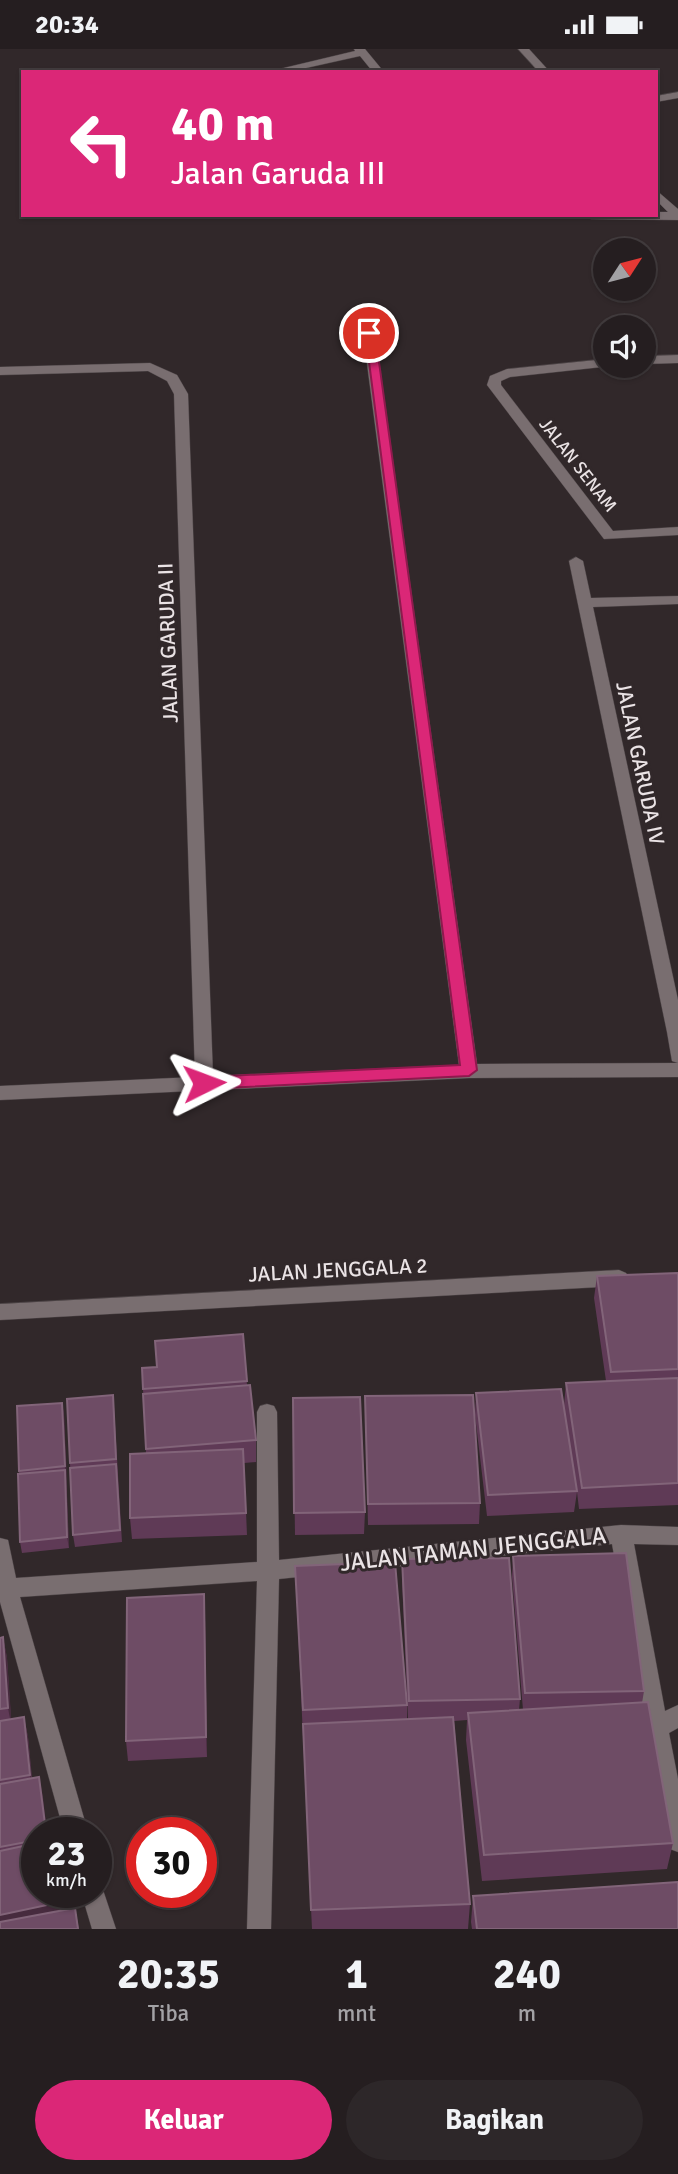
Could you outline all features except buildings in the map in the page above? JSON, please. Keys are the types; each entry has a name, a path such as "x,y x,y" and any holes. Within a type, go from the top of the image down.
{"street":[{"path":"523,49 543,70"},
{"path":"286,70 360,51 377,70"},
{"path":"667,97 678,104"},
{"path":"658,195 678,216"},
{"path":"658,216 678,216"},
{"path":"369,333 469,1070"},
{"path":"656,359 676,358"},
{"name":"JALAN SENAM","path":"593,364 507,373 495,379 500,396 609,536 678,531"},
{"name":"JALAN GARUDA II","path":"0,371 150,367 172,378 181,394 204,1083"},
{"name":"JALAN GARUDA IV","path":"576,561 676,1032 678,1056"},
{"path":"585,603 678,600"},
{"path":"0,1093 469,1070 678,1070"},
{"name":"JALAN JENGGALA 2","path":"0,1312 637,1276"},
{"path":"259,1929 268,1571 267,1412"},
{"path":"621,1534 678,1841"},
{"name":"JALAN TAMAN JENGGALA","path":"7,1588 268,1571 621,1534 678,1536"},
{"path":"0,1547 7,1588 72,1817"},
{"path":"656,1729 678,1715"},
{"path":"98,1908 104,1929"}],"route":[{"path":"204,1083 469,1070 369,333"}]}
